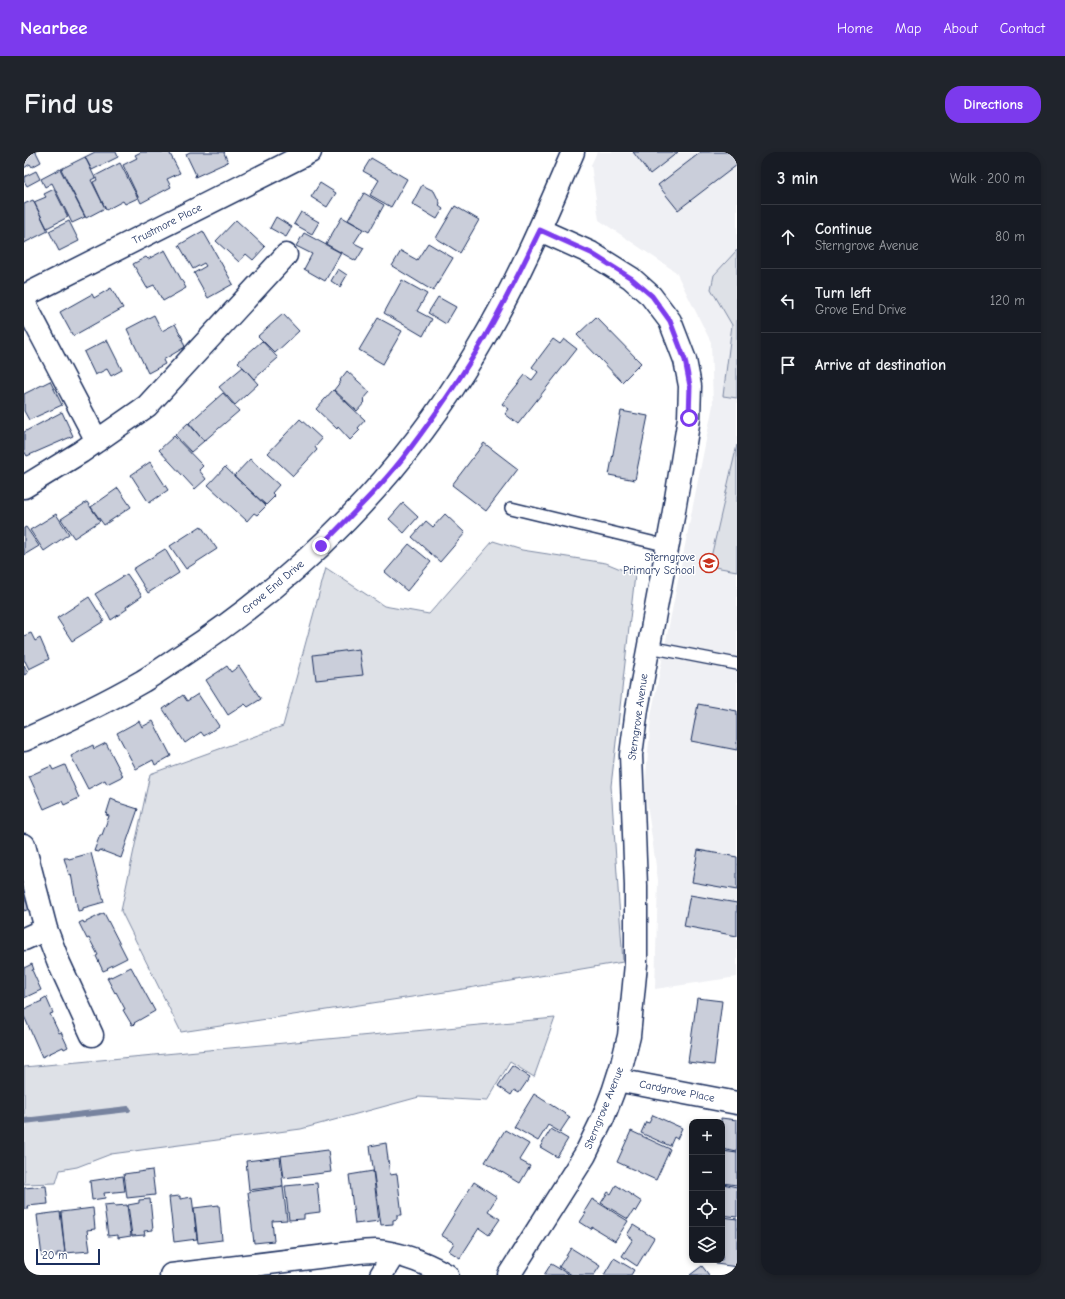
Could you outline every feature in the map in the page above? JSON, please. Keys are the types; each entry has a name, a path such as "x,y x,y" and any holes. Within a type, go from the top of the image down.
{"street":[{"name":"Trustmore Place","path":"24,296 310,152"},
{"name":"Grove End Drive","path":"24,740 93,708 144,680 196,646 260,600 321,546 369,497 408,451 453,389 477,351 521,270 540,230 573,152"},
{"name":"Sterngrove Avenue","path":"509,1275 585,1155 603,1118 617,1080 629,1036 636,964 636,886 631,755 637,709 668,546 689,418 690,386 685,360 670,321 652,296 631,278 591,253 540,230"},
{"path":"24,487 81,452 147,406 286,255"},
{"path":"24,302 97,441"},
{"path":"24,845 46,929 59,963 92,1035"},
{"path":"24,939 46,929"},
{"name":"Cardgrove Place","path":"617,1080 737,1103"},
{"path":"171,1275 376,1251 411,1258 447,1275"},
{"path":"381,1275 394,1254"}],"lane":[{"path":"511,508 668,546"},
{"path":"649,647 737,664"}],"shaded area":[{"name":"Sterngrove Primary School","path":"597,152 737,152 737,977 655,989 658,880 645,789 651,716 713,405 711,342 676,272 599,220 591,165"},
{"path":"737,250 737,398 723,396 732,325 711,289 714,275"},
{"path":"737,445 737,571 709,566"},
{"path":"493,541 522,550 606,563 635,575 611,786 623,962 445,992 181,1032 121,911 150,774 283,726 326,568 384,606 429,614"},
{"path":"555,1018 534,1077 510,1062 487,1101 419,1097 301,1129 111,1154 77,1167 60,1170 56,1183 24,1184 24,1067"}],"building":[{"path":"24,152 36,152 41,162 32,167 30,164 24,168"},
{"path":"95,152 116,152 118,157 92,170 85,157"},
{"path":"141,152 169,152 180,173 167,179 171,187 141,203 123,165 137,158 135,155"},
{"path":"190,152 225,152 224,153 228,162 195,177 196,175 186,154"},
{"path":"633,152 678,152 650,174"},
{"path":"701,152 732,152 737,158 737,165 678,210 658,185"},
{"path":"85,157 95,178 91,180 105,208 86,218 61,169"},
{"path":"371,158 407,179 391,207 370,195 379,180 363,171"},
{"path":"120,163 138,198 125,204 123,201 106,210 93,182 97,180 95,176"},
{"path":"60,169 85,217 72,223 52,183 45,187 41,179"},
{"path":"36,171 40,179 27,186 24,181 24,177"},
{"path":"320,183 336,193 327,207 311,197"},
{"path":"422,185 434,191 440,203 439,206 443,209 437,219 412,204"},
{"path":"54,189 68,217 47,228 34,202 46,197 44,194"},
{"path":"364,193 384,205 369,232 348,220"},
{"path":"33,200 48,231 24,243 24,204"},
{"path":"455,206 479,220 460,253 436,238"},
{"path":"301,212 319,222 312,234 294,224"},
{"path":"276,217 292,227 286,237 270,228"},
{"path":"342,217 363,229 354,243 364,248 356,261 326,244"},
{"path":"236,220 265,247 253,260 246,254 239,262 216,241"},
{"path":"69,221 79,241 59,251 49,231"},
{"path":"203,231 233,284 208,298 194,273 206,266 204,263 193,269 179,245"},
{"path":"304,233 341,253 325,281 304,269 312,254 296,246"},
{"path":"428,243 453,258 433,291 392,266 401,251 417,260"},
{"path":"165,250 186,288 163,301 154,285 147,288 133,264 146,257 148,259"},
{"path":"338,269 347,275 340,287 331,281"},
{"path":"402,280 427,294 417,311 432,319 423,336 384,313"},
{"path":"111,288 123,308 73,336 60,312 92,294 94,298"},
{"path":"438,297 456,307 446,324 428,313"},
{"path":"283,314 299,331 275,353 258,336"},
{"path":"154,315 162,331 175,324 183,339 185,347 163,360 165,364 148,373 127,329"},
{"path":"596,317 641,363 622,382 577,335"},
{"path":"378,318 402,331 383,364 359,350"},
{"path":"553,339 560,344 564,339 577,349 518,424 505,414 509,409 502,404 525,375 532,380 538,372 532,367"},
{"path":"107,340 122,370 111,376 107,369 95,375 84,352"},
{"path":"262,341 278,358 254,379 238,362"},
{"path":"243,367 258,384 235,405 219,387"},
{"path":"347,371 370,392 363,400 365,402 357,411 334,390"},
{"path":"50,381 62,405 29,420 24,411 24,394"},
{"path":"333,390 365,420 358,428 360,430 350,440 338,427 337,429 316,409"},
{"path":"223,393 239,411 204,441 189,423"},
{"path":"621,411 648,416 635,480 609,475"},
{"path":"62,412 73,436 27,456 24,451 24,432"},
{"path":"300,419 322,439 315,447 317,450 293,476 268,453"},
{"path":"188,423 204,441 191,452 175,435"},
{"path":"174,436 203,466 199,470 206,479 195,489 159,450"},
{"path":"484,443 518,469 486,511 452,485"},
{"path":"250,459 279,485 272,493 275,496 266,505 234,476"},
{"path":"150,462 168,490 149,503 131,475"},
{"path":"225,467 266,506 257,515 254,513 247,521 208,485"},
{"path":"118,488 131,507 104,525 91,507"},
{"path":"87,502 100,521 74,538 61,519"},
{"path":"403,503 418,517 404,533 389,519"},
{"path":"56,514 69,534 44,551 30,530"},
{"path":"445,514 465,533 440,562 412,537 426,521 433,527"},
{"path":"201,526 217,549 186,569 170,546"},
{"path":"26,527 39,546 24,555 24,528"},
{"path":"409,544 431,562 407,591 385,572"},
{"path":"165,549 179,573 148,593 133,569"},
{"path":"127,574 142,596 111,620 95,594"},
{"path":"89,597 104,621 72,641 57,618"},
{"path":"31,633 35,641 40,638 49,659 29,669 24,661 24,636"},
{"path":"359,649 363,675 316,680 313,655"},
{"path":"24,665 28,673 24,675"},
{"path":"227,666 231,672 239,666 261,699 248,707 245,704 228,715 206,680"},
{"path":"198,694 219,726 204,736 201,732 185,743 163,709 183,695 187,701"},
{"path":"698,704 737,711 737,750 691,741"},
{"path":"139,721 142,727 153,721 171,756 155,765 153,760 136,769 117,733"},
{"path":"106,743 123,776 107,784 105,780 88,789 71,756 93,745 94,749"},
{"path":"65,765 79,798 64,805 62,801 44,809 29,776 51,766 53,770"},
{"path":"111,799 138,809 121,858 100,850 99,852 94,851 109,816 106,815"},
{"path":"698,850 737,857 737,890 692,882"},
{"path":"91,853 104,902 78,911 71,874 69,875 64,858 69,859"},
{"path":"24,863 35,907 24,911"},
{"path":"690,895 737,903 737,936 684,926"},
{"path":"104,913 127,958 103,971 96,956 98,955 89,938 87,939 79,923 83,921 84,923"},
{"path":"32,964 34,970 32,970 41,990 24,998 24,968"},
{"path":"131,967 155,1011 132,1025 123,1010 125,1009 116,992 115,993 107,978"},
{"path":"46,997 53,1013 50,1014 68,1047 64,1049 63,1047 42,1057 24,1016 24,1009 42,1001 41,1000"},
{"path":"697,998 722,1001 714,1065 688,1062"},
{"path":"512,1066 530,1077 519,1093 514,1090 511,1095 498,1086"},
{"path":"534,1094 570,1117 560,1132 548,1125 538,1141 514,1127"},
{"path":"653,1115 682,1128 677,1139 674,1137 670,1146 641,1133 646,1122 649,1123"},
{"path":"721,1118 737,1120 737,1152 725,1150 725,1119"},
{"path":"551,1129 568,1139 557,1157 540,1147"},
{"path":"505,1130 529,1144 519,1160 530,1166 520,1183 485,1162"},
{"path":"631,1131 670,1149 656,1180 617,1162"},
{"path":"386,1143 390,1175 397,1174 402,1215 397,1215 397,1219 393,1220 393,1224 381,1225 370,1146"},
{"path":"328,1150 331,1172 284,1178 281,1156"},
{"path":"725,1151 737,1153 737,1185 725,1183"},
{"path":"280,1157 283,1186 249,1190 246,1161"},
{"path":"152,1170 155,1195 127,1198 124,1174"},
{"path":"373,1171 379,1221 355,1224 349,1175"},
{"path":"123,1176 125,1191 104,1193 105,1198 92,1200 90,1181"},
{"path":"474,1182 497,1197 488,1211 500,1219 489,1235 479,1228 460,1258 449,1251 454,1243 441,1235"},
{"path":"317,1183 320,1212 304,1214 304,1219 289,1220 285,1186"},
{"path":"725,1184 737,1187 737,1217 725,1215"},
{"path":"616,1185 642,1202 636,1212 634,1210 628,1219 601,1203 608,1192 611,1194"},
{"path":"46,1186 48,1204 27,1206 28,1209 24,1209 24,1188"},
{"path":"283,1187 287,1220 272,1221 274,1241 254,1243 248,1192"},
{"path":"180,1196 180,1199 192,1197 197,1239 174,1242 169,1197"},
{"path":"150,1199 153,1230 144,1231 145,1235 132,1236 128,1205 139,1203 139,1200"},
{"path":"592,1199 628,1221 615,1241 592,1227 591,1229 580,1222"},
{"path":"114,1204 115,1206 127,1205 131,1236 118,1238 118,1235 108,1236 104,1205"},
{"path":"219,1205 222,1240 198,1243 194,1208"},
{"path":"93,1208 95,1229 87,1230 90,1251 65,1253 61,1212"},
{"path":"60,1212 65,1253 57,1253 57,1256 42,1257 37,1215"},
{"path":"725,1217 737,1219 737,1267 716,1264 725,1263"},
{"path":"633,1225 654,1238 637,1266 622,1256 633,1239 627,1235"},
{"path":"571,1248 600,1266 594,1275 572,1275 559,1267"},
{"path":"614,1258 634,1270 631,1275 604,1275"},
{"path":"551,1264 570,1275 544,1275"},
{"path":"702,1266 709,1275 690,1275"}],"waterway":[{"path":"24,1121 128,1109"}],"place":[{"name":"Sterngrove Primary School","path":"709,563"}],"route":[{"path":"321,546 369,497 408,451 453,389 491,326 521,270 540,230 591,253 631,278 652,296 670,321 685,360 690,386 689,418"}]}
